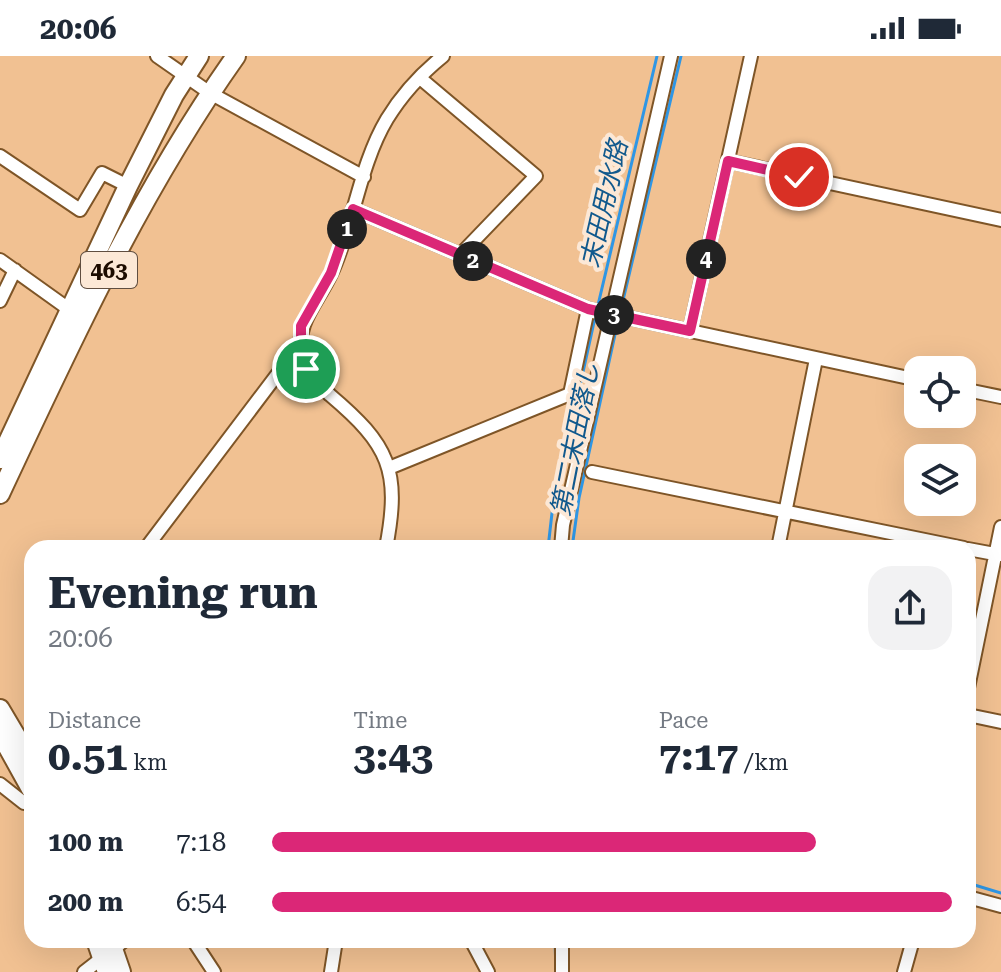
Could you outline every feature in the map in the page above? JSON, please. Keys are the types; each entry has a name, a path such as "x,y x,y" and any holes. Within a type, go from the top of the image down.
{"highway":[{"name":"463","path":"0,494 68,347 180,140 197,83 199,56"},
{"path":"197,83 213,56"},
{"name":"463","path":"0,459 128,186 197,83 236,56"},
{"path":"0,709 24,750"},
{"path":"0,733 24,776"},
{"path":"109,950 121,972"}],"street":[{"path":"157,56 197,83 364,177"},
{"path":"387,540 392,512 389,468 379,443 364,424 311,378 301,358 301,326 331,273 386,120 420,78 443,56"},
{"path":"562,540 671,56"},
{"path":"690,331 751,56"},
{"path":"420,78 536,176 460,255"},
{"path":"0,156 80,210 102,173 128,186"},
{"path":"728,161 1001,220"},
{"path":"353,209 588,309 904,377"},
{"path":"0,260 70,310"},
{"path":"0,301 15,270"},
{"path":"389,468 570,394 588,309"},
{"path":"152,540 301,343"},
{"path":"780,540 816,359"},
{"path":"976,392 1001,397"},
{"path":"592,472 926,540"},
{"path":"976,653 998,555 1001,527"},
{"path":"976,550 998,555"},
{"path":"976,717 1001,722"},
{"path":"0,784 24,803"},
{"path":"976,899 1001,906"},
{"path":"198,948 214,972"},
{"path":"331,972 335,948"},
{"path":"475,948 488,972"},
{"path":"562,948 562,972"},
{"path":"904,972 911,948"},
{"path":"84,972 109,950"}],"waterway":[{"name":"末田用水路","path":"598,305 657,56"},
{"name":"第二末田落し","path":"620,313 681,56"},
{"name":"末田用水路","path":"549,540 552,513 596,313"},
{"name":"第二末田落し","path":"573,540 579,498 618,321"},
{"name":"第二末田落し","path":"976,885 1001,893"},
{"name":"末田用水路","path":"555,948 556,972"}],"route":[{"path":"306,369 301,358 301,326 331,273 353,209 599,313 690,331 728,161 799,177"}]}
